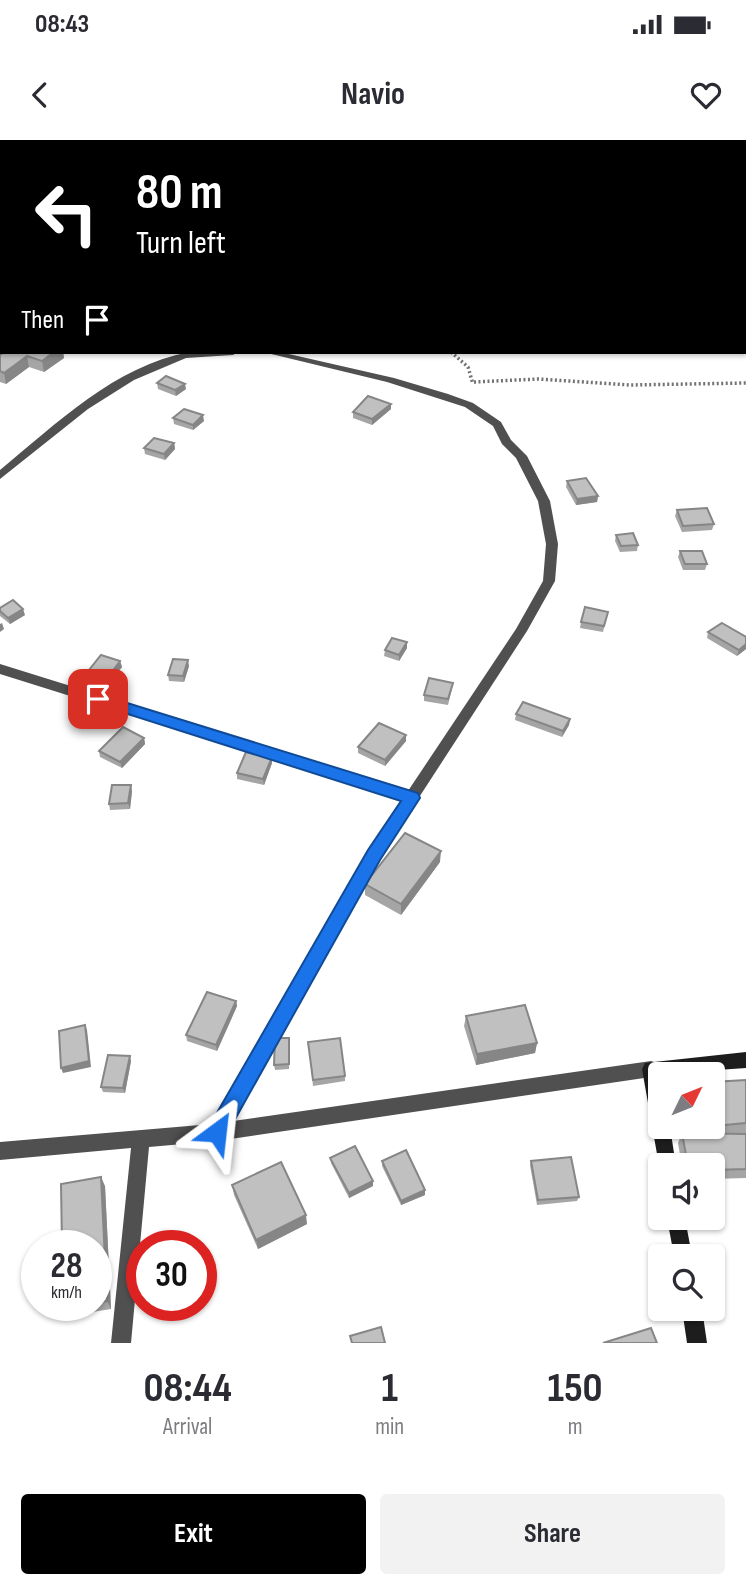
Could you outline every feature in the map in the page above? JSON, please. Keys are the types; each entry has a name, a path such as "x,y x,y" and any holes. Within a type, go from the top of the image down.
{"main road":[{"path":"725,1062 746,1060"},
{"path":"694,1321 698,1343"}],"street":[{"path":"0,476 83,409 128,378 180,356 206,354"},
{"path":"217,1132 374,855 521,631 550,581 552,544 544,501 521,456 506,442 497,424 469,405 390,380 277,354"},
{"path":"0,669 412,798"},
{"path":"0,1151 217,1132 648,1069"},
{"path":"121,1343 141,1139"}],"path":[{"path":"453,354 468,367 474,383 469,405"},
{"path":"474,383 538,379 630,385 746,383"}],"building":[{"path":"51,354 42,361 27,356 4,373 0,371 0,355"},
{"path":"166,376 185,384 175,390 157,383"},
{"path":"368,396 391,404 372,419 353,412"},
{"path":"184,409 203,415 193,425 173,418"},
{"path":"154,438 174,443 164,454 144,448"},
{"path":"586,478 598,496 577,499 567,481"},
{"path":"707,508 714,524 683,526 677,510"},
{"path":"633,533 638,545 621,546 616,535"},
{"path":"680,551 702,551 707,564 685,564"},
{"path":"13,600 23,609 8,618 0,608"},
{"path":"585,607 608,612 604,626 581,622"},
{"path":"722,623 746,637 746,644 739,650 708,632"},
{"path":"392,638 407,642 399,655 385,650"},
{"path":"101,655 120,661 108,677 89,670"},
{"path":"173,659 188,660 183,676 168,675"},
{"path":"429,678 453,683 448,699 424,695"},
{"path":"84,699 99,708 89,717 73,708"},
{"path":"523,702 570,719 563,731 516,714"},
{"path":"379,723 406,735 385,760 358,747"},
{"path":"123,727 144,738 120,762 99,751"},
{"path":"246,752 272,757 263,779 237,773"},
{"path":"112,785 131,785 128,803 109,804"},
{"path":"405,833 441,851 401,904 365,884"},
{"path":"207,992 236,1001 216,1045 186,1035"},
{"path":"525,1005 537,1043 477,1054 466,1016"},
{"path":"85,1025 89,1061 61,1068 59,1031"},
{"path":"275,1038 289,1038 289,1064 274,1065"},
{"path":"340,1038 345,1076 313,1080 308,1042"},
{"path":"108,1055 130,1056 123,1088 101,1087"},
{"path":"746,1080 746,1123 725,1125 725,1081"},
{"path":"725,1134 746,1134 746,1169 725,1170 725,1153 686,1153 683,1139 725,1139"},
{"path":"355,1146 373,1181 349,1193 330,1158"},
{"path":"406,1150 425,1190 401,1201 382,1161"},
{"path":"571,1157 579,1197 538,1200 531,1161"},
{"path":"281,1162 306,1215 256,1240 232,1185"},
{"path":"101,1177 104,1230 62,1230 61,1184"},
{"path":"381,1327 385,1343 352,1343 350,1336"},
{"path":"651,1328 657,1343 603,1343"}],"route":[{"path":"98,699 412,798 374,855 217,1132"}]}
